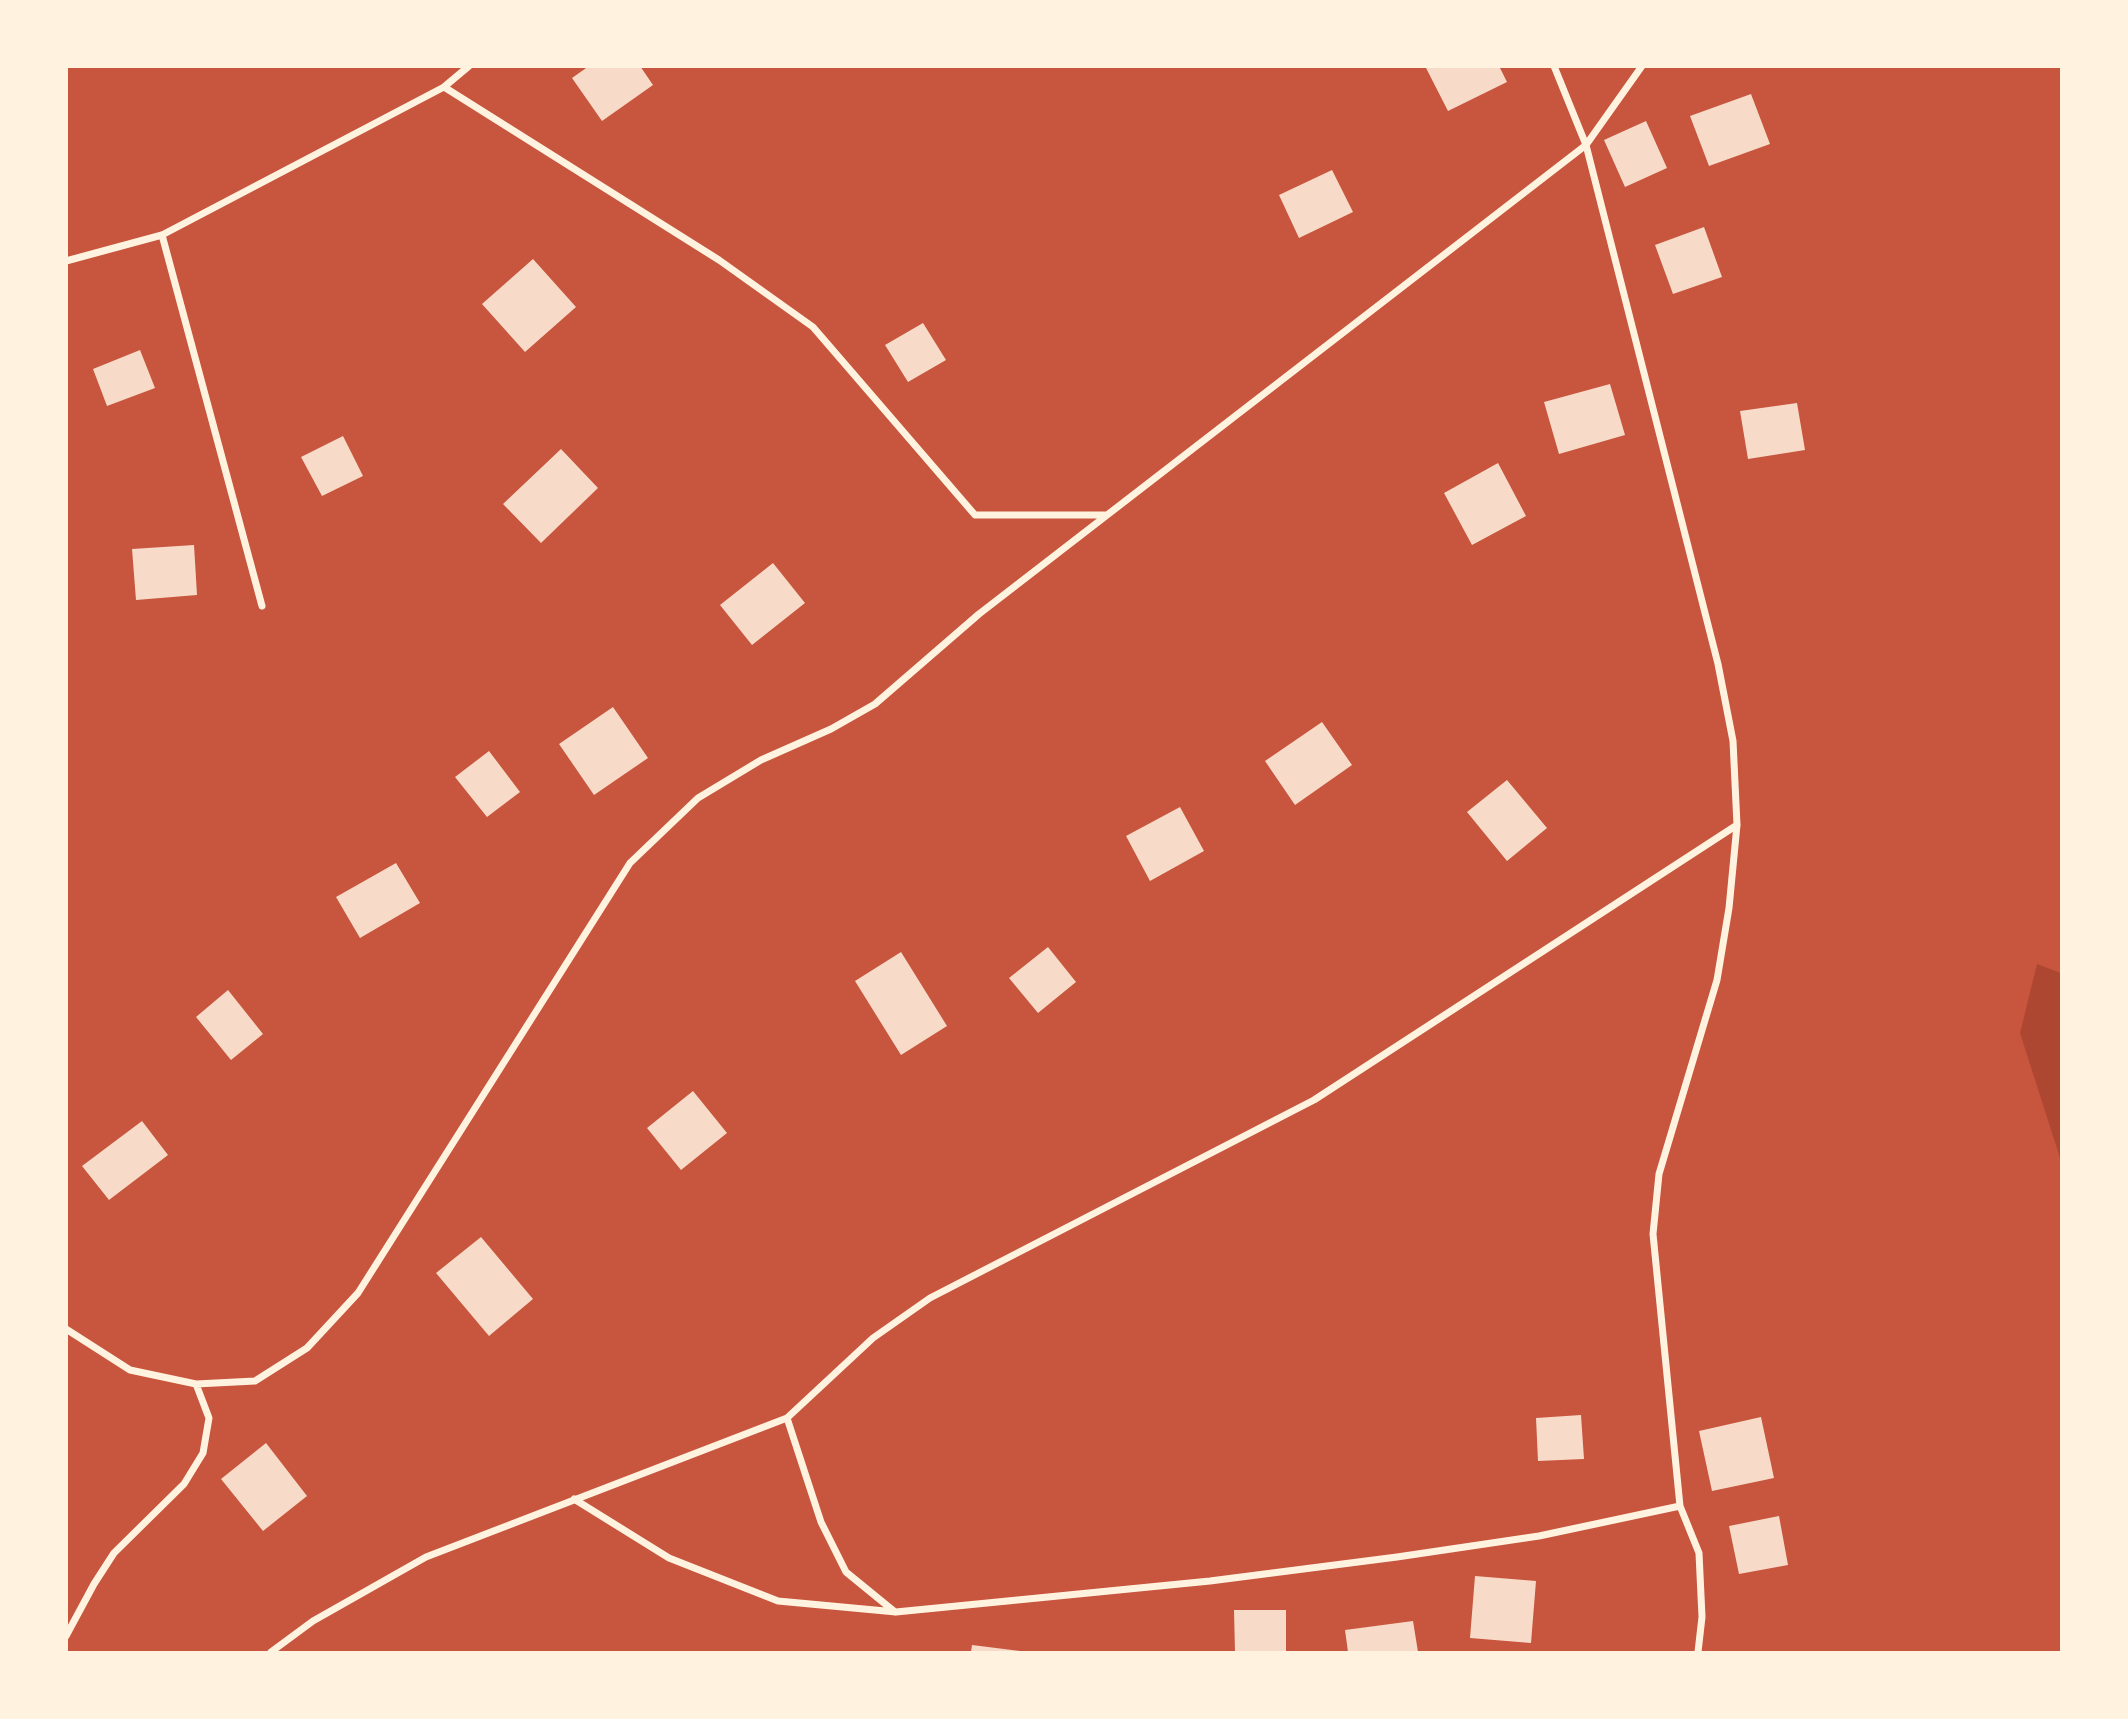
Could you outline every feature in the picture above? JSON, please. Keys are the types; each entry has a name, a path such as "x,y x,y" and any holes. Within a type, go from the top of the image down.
{"street":[{"path":"66,261 162,235 444,87 469,66"},
{"path":"1554,66 1586,145 1718,664 1733,741 1737,825 1729,908 1717,980 1659,1174 1653,1234 1680,1506 1699,1553 1702,1617 1698,1653"},
{"path":"66,1329 130,1370 195,1384 255,1381 307,1348 358,1293 630,863 698,798 761,760 831,729 875,704 979,614 1586,145 1642,66"},
{"path":"444,87 719,260 813,327 975,515 1106,515"},
{"path":"162,235 262,606"},
{"path":"271,1653 313,1621 426,1557 787,1418 873,1338 930,1298 1314,1100 1737,825"},
{"path":"66,1636 114,1553 184,1484 203,1453 209,1418 195,1384"},
{"path":"787,1418 821,1522 846,1572 896,1612"},
{"path":"574,1499 669,1558 778,1601 896,1612 1210,1581 1371,1560 1539,1536 1680,1506"}],"shaded area":[{"path":"2037,964 2061,973 2061,1161 2020,1033"}],"building":[{"path":"589,66 640,66 653,85 602,121 572,78"},
{"path":"1425,66 1499,66 1507,82 1448,111"},
{"path":"1751,94 1770,144 1709,166 1690,116"},
{"path":"1646,121 1667,168 1625,187 1604,140"},
{"path":"1332,170 1353,212 1299,238 1279,195"},
{"path":"1704,227 1722,277 1673,294 1655,245"},
{"path":"533,259 576,307 525,352 482,304"},
{"path":"923,323 946,360 908,382 885,345"},
{"path":"140,350 155,388 107,406 93,369"},
{"path":"1610,384 1625,435 1559,454 1544,402"},
{"path":"1797,403 1805,450 1748,459 1740,411"},
{"path":"343,436 363,476 322,496 301,457"},
{"path":"561,449 598,488 541,543 503,504"},
{"path":"1498,463 1526,516 1472,545 1444,493"},
{"path":"194,545 197,595 136,600 132,549"},
{"path":"773,563 805,603 752,645 720,605"},
{"path":"613,707 648,758 594,795 559,744"},
{"path":"1322,722 1352,765 1295,805 1265,761"},
{"path":"489,751 520,792 487,817 455,777"},
{"path":"1507,780 1547,828 1507,861 1467,812"},
{"path":"1180,807 1204,851 1150,881 1126,836"},
{"path":"396,863 420,903 360,938 336,897"},
{"path":"1048,947 1076,982 1038,1013 1009,978"},
{"path":"901,952 947,1026 901,1055 855,981"},
{"path":"228,990 263,1034 231,1060 196,1017"},
{"path":"693,1091 727,1133 681,1170 647,1128"},
{"path":"142,1121 168,1155 109,1200 82,1166"},
{"path":"481,1237 533,1299 489,1336 436,1273"},
{"path":"1581,1415 1584,1459 1538,1461 1536,1418"},
{"path":"1761,1417 1774,1478 1712,1491 1699,1431"},
{"path":"266,1443 307,1496 263,1531 221,1479"},
{"path":"1779,1516 1788,1565 1739,1574 1729,1526"},
{"path":"1475,1576 1536,1581 1531,1643 1470,1638"},
{"path":"1234,1610 1286,1610 1286,1652 1235,1652"},
{"path":"1413,1621 1418,1652 1348,1652 1345,1630"},
{"path":"972,1645 1020,1651 1020,1652 971,1652"}]}
